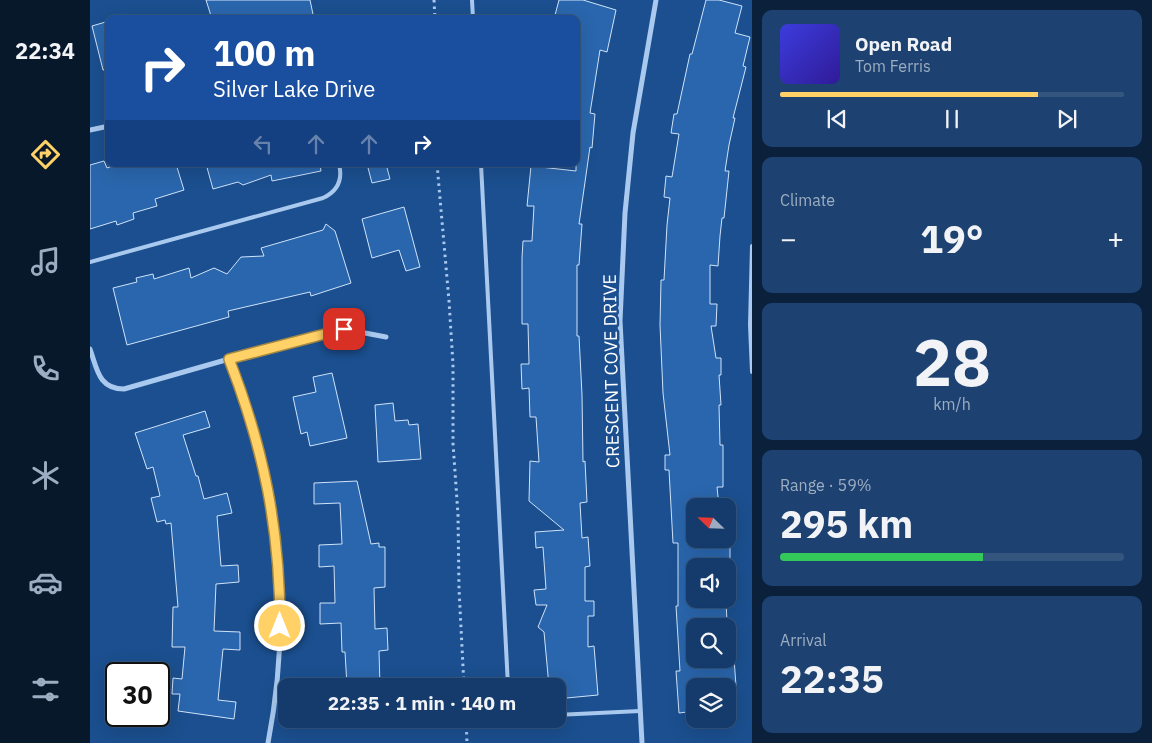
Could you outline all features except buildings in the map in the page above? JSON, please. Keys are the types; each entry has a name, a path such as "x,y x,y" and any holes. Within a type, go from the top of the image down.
{"street":[{"name":"CRESCENT COVE DRIVE","path":"642,743 620,321 625,213 633,132 656,0"},
{"path":"90,130 105,127"},
{"path":"90,349 100,376 110,387 124,389 344,329 386,337"},
{"path":"229,359 244,397 258,444 273,516 278,557 281,598 278,681 268,743"}],"lane":[{"path":"472,0 473,15"},
{"path":"90,262 323,198 336,189 340,182 340,167"},
{"path":"481,167 508,678"},
{"path":"752,246 750,325 752,372"},
{"path":"566,715 640,711"}],"path":[{"path":"434,0 435,15"},
{"path":"437,167 448,282 453,364 453,443 458,515 459,589 464,678"},
{"path":"466,728 467,743"}],"route":[{"path":"280,626 281,598 278,557 266,476 244,397 229,359 344,329"}]}
